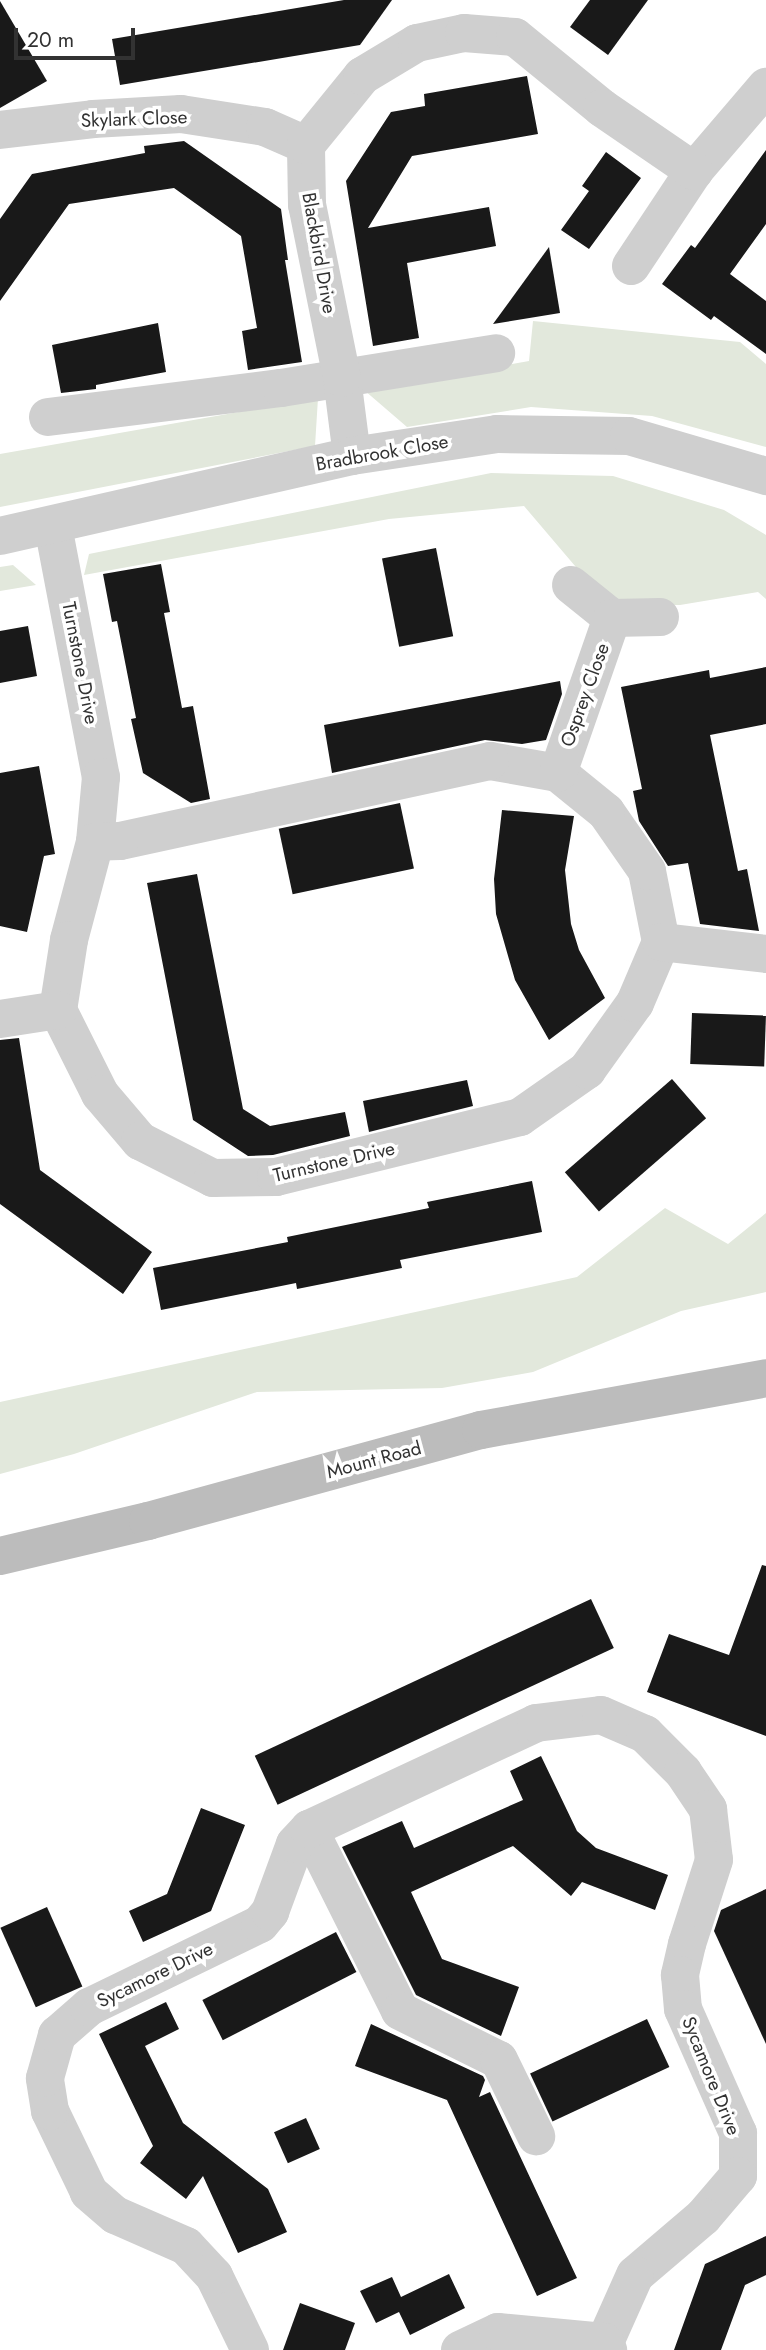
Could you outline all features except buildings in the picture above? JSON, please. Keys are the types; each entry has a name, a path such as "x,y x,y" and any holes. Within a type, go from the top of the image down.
{"street":[{"path":"306,145 362,76 417,43 464,33 515,37 601,108 694,171"},
{"path":"631,266 694,171 766,87"},
{"name":"Skylark Close","path":"0,130 93,119 181,114 265,127 306,145"},
{"name":"Blackbird Drive","path":"306,145 307,205 342,378 352,456"},
{"path":"48,417 342,378 496,353"},
{"name":"Bradbrook Close","path":"0,536 352,456 497,434 629,436 766,476"},
{"name":"Turnstone Drive","path":"53,526 101,777 95,842 69,940 58,1010 100,1094 140,1141 213,1178 276,1177 520,1117 587,1070 635,1003 661,942"},
{"name":"Osprey Close","path":"571,585 612,618 660,618"},
{"name":"Osprey Close","path":"558,773 612,618"},
{"path":"95,842 120,841 490,761 558,773 606,812 647,871 661,942 766,954"},
{"path":"0,1018 58,1010"},
{"name":"Mount Road","path":"0,1556 148,1521 481,1430 761,1377"},
{"name":"Sycamore Drive","path":"250,2350 214,2276 186,2246 116,2215 89,2192 50,2111 45,2078 57,2035 89,2007 260,1924 270,1912 295,1844 309,1829 536,1723 601,1715 645,1734 683,1772 708,1809 714,1860 680,1975 683,2009 738,2133 738,2176 703,2217 635,2274 607,2346 498,2332 460,2350"},
{"path":"309,1829 400,2011 499,2060 536,2136"}],"shaded area":[{"path":"533,321 740,342 766,364 766,447 652,416 531,407 407,427 364,390 529,361"},
{"path":"318,398 315,446 0,507 0,454"},
{"path":"491,473 613,476 724,510 766,535 766,599 758,592 680,605 620,605 581,573 524,506 389,519 84,575 89,554"},
{"path":"13,565 36,585 0,591 0,567"},
{"path":"665,1208 728,1244 766,1213 766,1292 681,1311 533,1372 442,1388 257,1392 74,1454 0,1474 0,1402 577,1277"}]}
